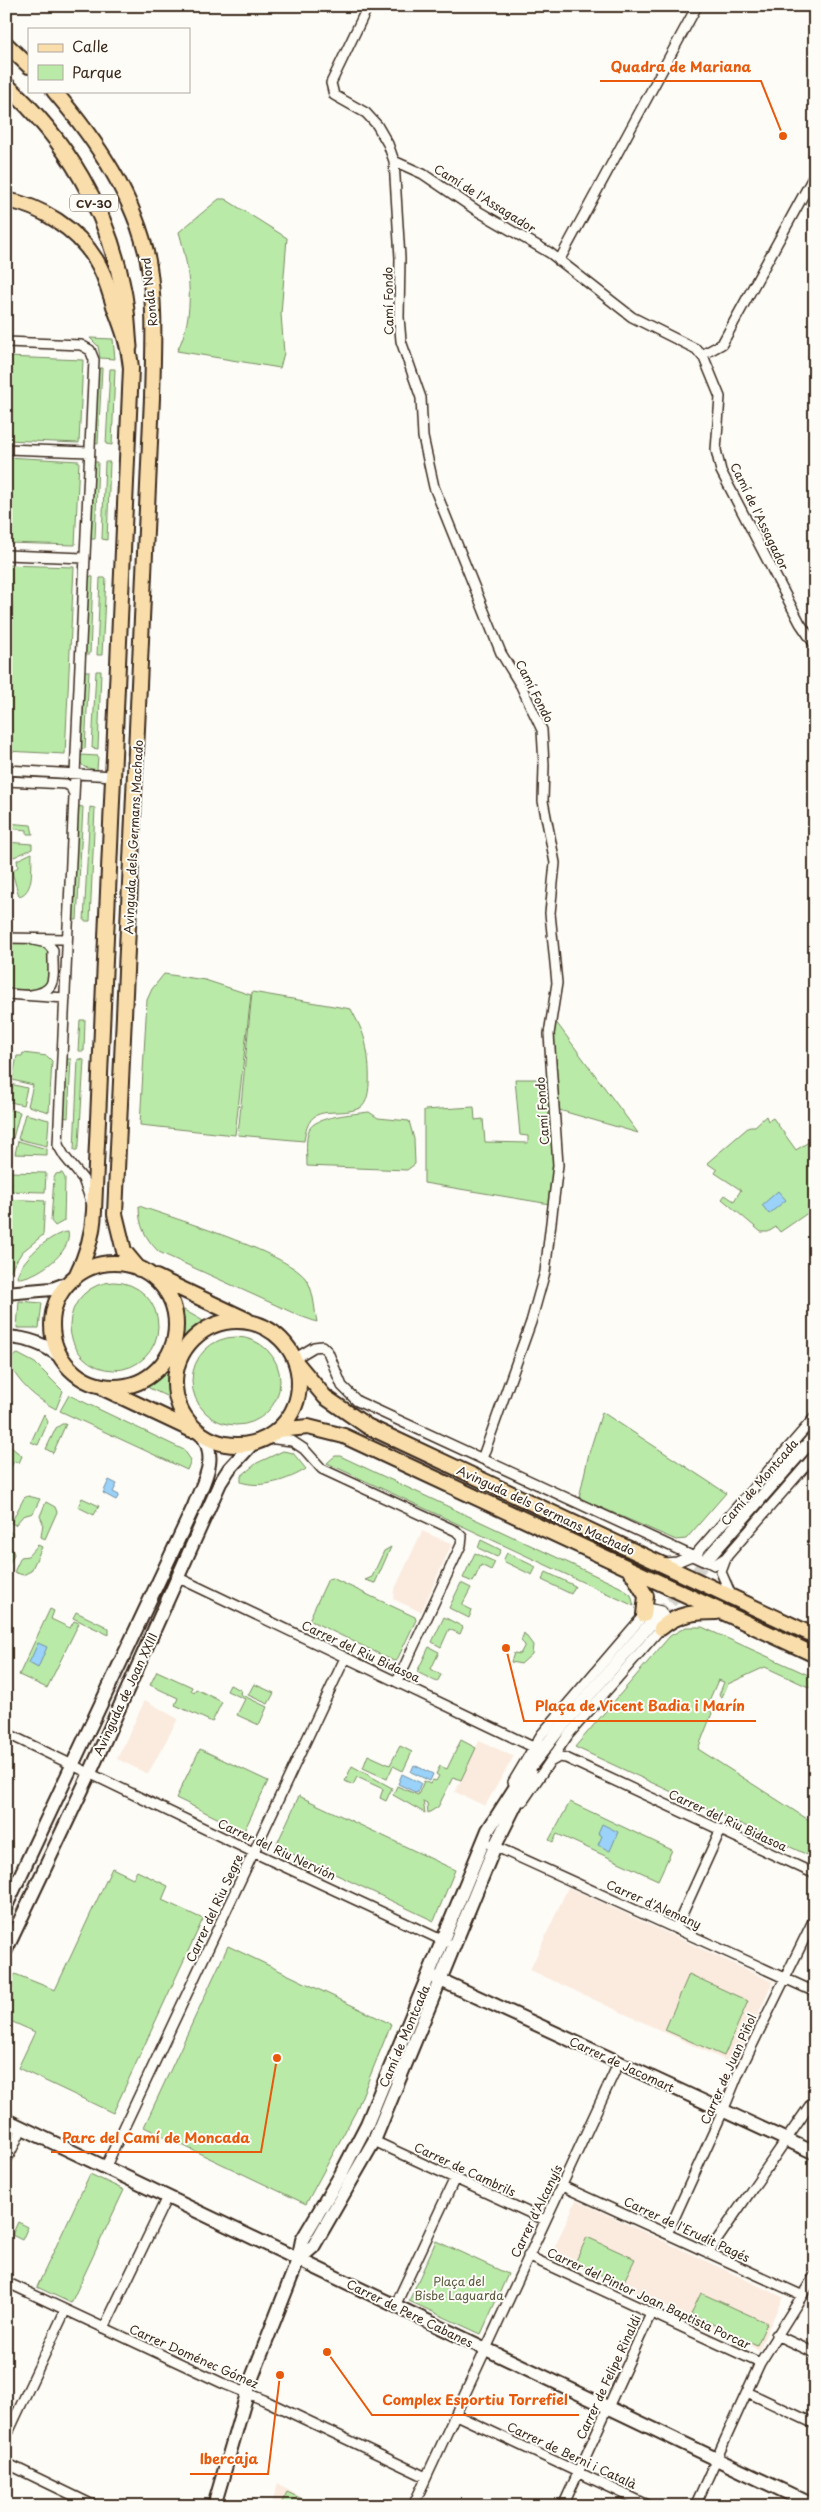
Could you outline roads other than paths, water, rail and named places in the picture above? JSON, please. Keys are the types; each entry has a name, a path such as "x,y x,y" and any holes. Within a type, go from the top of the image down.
{"highway":[{"name":"Ronda Nord","path":"6,85 34,112 56,138 80,174 99,212 123,290 129,347"}],"main road":[{"path":"6,44 28,65"},
{"name":"Ronda Nord","path":"55,92 84,126 114,172 142,239 148,261 154,336 152,398"},
{"name":"Avinguda dels Germans Machado","path":"6,200 36,209 70,230 96,259 106,280 129,347 131,368 94,1226 84,1260 72,1279"},
{"name":"Avinguda dels Germans Machado","path":"152,398 115,1214 124,1251 142,1270 267,1329"},
{"path":"96,1384 120,1387 143,1380 161,1365 173,1344 175,1332 173,1308 162,1287 142,1270 114,1263 88,1269 72,1279 56,1302 53,1313 53,1336 61,1357 82,1378 201,1434 230,1445 252,1444 272,1434 289,1417 296,1401 299,1378 294,1360 283,1342 267,1329 238,1321 217,1325 199,1334 184,1350 176,1374 177,1400 186,1419 201,1434"},
{"name":"Avinguda dels Germans Machado","path":"294,1360 325,1397 359,1422 815,1636"},
{"name":"Avinguda dels Germans Machado","path":"272,1434 297,1427 336,1432 815,1655"},
{"path":"629,1568 645,1594 646,1609 644,1615"},
{"path":"660,1622 689,1613 722,1612"}],"street":[{"name":"Camí Fondo","path":"368,6 331,84 334,95 366,113 377,125 388,144 394,161 400,258 398,317 401,341 421,398 423,437 434,487 501,653 521,686 542,730 544,765 543,801 555,863 550,913 557,984 550,1041 558,1166 547,1262 531,1322 482,1459"},
{"path":"559,261 697,6"},
{"name":"Camí de l'Assagador","path":"394,161 423,174 559,261 632,317 696,349 702,355 720,397 716,450 722,471 800,623 815,646"},
{"path":"702,355 722,344 815,174"},
{"name":"Avinguda dels Germans Machado","path":"6,342 82,345 90,350 94,360 58,1145 64,1157 83,1179 94,1211"},
{"path":"6,449 89,452"},
{"path":"6,555 84,558"},
{"path":"6,770 114,776"},
{"path":"6,781 66,784 71,787 73,792"},
{"path":"6,938 33,940 67,939"},
{"path":"31,995 45,993 51,987 53,950 47,943 33,940"},
{"path":"6,994 65,998"},
{"path":"6,1293 52,1290 72,1279"},
{"path":"6,1337 33,1341 47,1347 61,1357"},
{"path":"294,1360 314,1347 322,1346 328,1352 342,1386 357,1401 692,1556 705,1555 714,1565 727,1556"},
{"name":"Camí de Montcada","path":"705,1555 815,1417"},
{"name":"Avinguda de Joan XXIII","path":"6,1906 206,1474 210,1456 209,1445 201,1434"},
{"path":"272,1434 292,1441 304,1449 322,1469 456,1531 462,1537 461,1545 397,1682"},
{"name":"Camí de Montcada","path":"656,1562 680,1561 692,1556 705,1555 815,1436"},
{"name":"Avinguda de Joan XXIII","path":"6,1950 90,1773 222,1480 241,1454 252,1444"},
{"name":"Camí de Montcada","path":"727,1556 815,1455"},
{"path":"677,1548 683,1555 680,1561"},
{"path":"727,1556 721,1572 729,1592 735,1599"},
{"name":"Carrer del Riu Bidasoa","path":"179,1578 397,1682 541,1754 566,1758 815,1874"},
{"path":"644,1615 652,1609 661,1610 665,1618 660,1622"},
{"name":"Camí de Montcada","path":"298,2260 314,2247 374,2141 449,1942 483,1841 501,1807 644,1615"},
{"name":"Camí de Montcada","path":"449,1942 541,1754 660,1622"},
{"name":"Carrer del Riu Segre","path":"105,2168 345,1658"},
{"name":"Carrer del Riu Nervión","path":"6,1733 253,1852 449,1942"},
{"path":"676,1928 720,1831"},
{"name":"Carrer d'Alemany","path":"483,1841 815,1992"},
{"name":"Carrer de Juan Piñol","path":"667,2234 723,2111 738,2072 815,1917"},
{"name":"Camí de Montcada","path":"214,2506 247,2394 298,2260 302,2240 340,2176 367,2124 435,1977"},
{"name":"Carrer de Jacomart","path":"435,1977 815,2153"},
{"name":"Carrer d'Alcanyís","path":"413,2506 619,2062"},
{"path":"708,2253 815,2098"},
{"name":"Carrer de Pere Cabanes","path":"6,2120 813,2504"},
{"path":"6,2162 22,2128"},
{"name":"Carrer de Cambrils","path":"374,2141 545,2220"},
{"path":"395,2306 455,2178"},
{"name":"Carrer de l'Erudit Pagés","path":"562,2186 801,2295"},
{"path":"104,2328 166,2197"},
{"name":"Carrer del Pintor Joan Baptista Porcar","path":"528,2256 760,2364"},
{"path":"695,2506 760,2364 776,2335 815,2275"},
{"name":"Carrer Doménec Gómez","path":"6,2282 247,2394 264,2400 426,2477"},
{"path":"6,2437 64,2310"},
{"name":"Carrer de Felipe Rinaldi","path":"562,2506 651,2313"},
{"path":"776,2335 815,2353"},
{"path":"747,2392 815,2424"},
{"name":"Carrer de Berni i Català","path":"456,2415 650,2506"},
{"path":"6,2463 96,2506"}],"water":[{"path":"778,1191 786,1200 769,1214 762,1205"},
{"path":"109,1480 117,1484 113,1492 119,1495 116,1500 103,1493"},
{"path":"38,1643 47,1647 38,1668 29,1663"},
{"path":"414,1765 433,1774 430,1781 411,1772"},
{"path":"402,1774 421,1783 417,1793 398,1784"},
{"path":"602,1824 618,1832 610,1851 598,1845 602,1836 598,1833"}],"tunnel":[{"path":"658,1615 686,1586 708,1558"}],"place":[{"name":"Quadra de Mariana","path":"783,136"},
{"name":"Plaça de Vicent Badia i Marín","path":"506,1648"},
{"name":"Parc del Camí de Moncada","path":"277,2058"},
{"name":"Complex Esportiu Torrefiel","path":"327,2352"},
{"name":"Ibercaja","path":"280,2375"}],"park label":[{"name":"Plaça del Bisbe Laguarda","path":"459,2288"}]}
